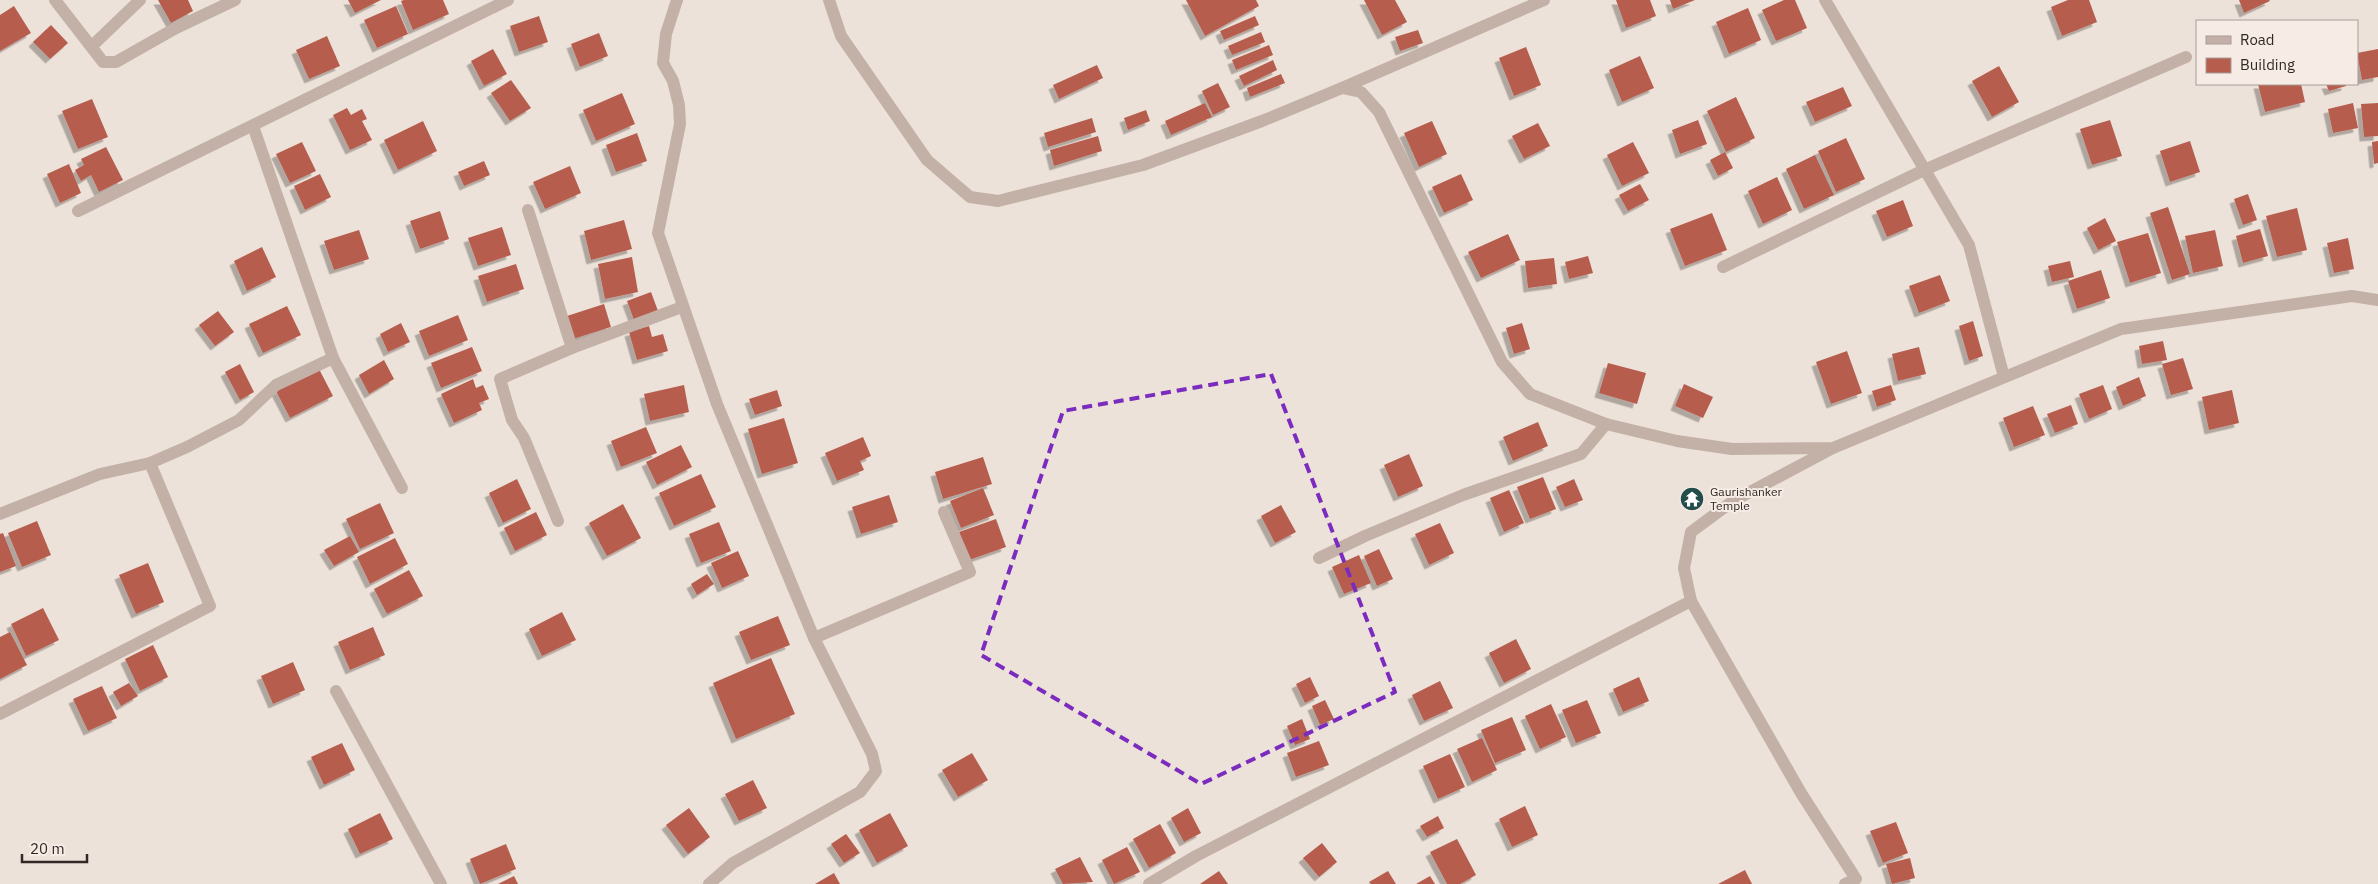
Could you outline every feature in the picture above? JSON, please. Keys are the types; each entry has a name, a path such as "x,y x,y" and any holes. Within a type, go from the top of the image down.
{"street":[{"path":"55,0 103,62 116,62 176,28 235,0"},
{"path":"92,46 140,0"},
{"path":"78,210 508,0"},
{"path":"677,0 666,34 663,63 673,81 679,105 680,124 658,233 717,404 814,638 872,754 876,771 860,792 733,863 709,884"},
{"path":"829,0 841,36 927,160 970,197 998,201 1143,165 1262,121 1544,0"},
{"path":"1825,0 1969,245 2004,377"},
{"path":"1723,267 1924,170 2186,57"},
{"path":"1342,88 1361,92 1379,112 1502,362 1530,394 1606,424 1677,441 1732,449 1833,448"},
{"path":"253,126 333,358 402,488"},
{"path":"528,210 572,348"},
{"path":"1854,882 1691,601 1684,568 1691,532 1733,501 1833,448 2121,329 2352,296 2378,300"},
{"path":"558,521 524,438 512,420 500,379 572,348 682,307"},
{"path":"0,514 100,474 150,463 187,447 239,420 276,385 333,358"},
{"path":"1319,558 1463,495 1581,454 1606,424"},
{"path":"0,714 210,606 150,463"},
{"path":"814,638 970,572 944,512"},
{"path":"1149,884 1205,851 1691,601"},
{"path":"336,691 441,884"}],"highlighted area":[{"path":"1271,374 1395,692 1201,784 981,655 1063,411"}],"building":[{"path":"158,0 188,0 193,11 171,23"},
{"path":"348,0 381,0 355,13"},
{"path":"443,0 449,14 413,30 401,1"},
{"path":"1186,0 1256,0 1259,6 1205,36"},
{"path":"1364,0 1395,0 1407,22 1382,35"},
{"path":"1616,0 1650,0 1656,16 1626,28"},
{"path":"1670,0 1695,0 1673,9"},
{"path":"1784,0 1795,0 1807,28 1776,41 1762,10"},
{"path":"2068,0 2089,0 2097,22 2062,36 2051,7"},
{"path":"2239,0 2269,0 2270,1 2244,13"},
{"path":"14,6 31,33 0,51 0,15"},
{"path":"396,6 408,34 377,48 364,20"},
{"path":"1748,8 1761,40 1729,54 1716,22"},
{"path":"539,16 548,42 519,52 510,26"},
{"path":"1255,16 1259,25 1224,40 1220,31"},
{"path":"51,25 68,43 50,59 33,42"},
{"path":"1418,30 1423,43 1400,51 1395,37"},
{"path":"1261,32 1265,42 1232,55 1228,46"},
{"path":"599,33 608,56 580,67 571,44"},
{"path":"327,36 340,66 309,79 296,50"},
{"path":"1269,45 1273,55 1236,70 1232,60"},
{"path":"1526,47 1541,85 1514,96 1499,58"},
{"path":"493,49 507,74 484,86 471,61"},
{"path":"2378,49 2378,77 2362,80 2358,53"},
{"path":"1640,56 1654,88 1622,102 1609,70"},
{"path":"1273,60 1277,70 1244,86 1239,76"},
{"path":"1097,65 1103,78 1059,99 1053,85"},
{"path":"1999,66 2019,102 1992,117 1972,81"},
{"path":"1281,74 1285,83 1250,97 1247,88"},
{"path":"511,80 531,108 510,121 491,93"},
{"path":"1218,83 1230,107 1213,115 1202,91"},
{"path":"2258,85 2301,85 2305,102 2265,112"},
{"path":"2326,85 2346,85 2346,86 2329,91"},
{"path":"1843,87 1852,106 1815,122 1806,102"},
{"path":"622,93 635,124 596,141 583,110"},
{"path":"1736,97 1755,138 1726,152 1707,111"},
{"path":"92,99 108,137 78,149 62,111"},
{"path":"1205,103 1212,117 1171,135 1165,121"},
{"path":"2353,103 2358,128 2333,133 2328,109"},
{"path":"2378,103 2378,136 2364,137 2361,104"},
{"path":"347,108 351,115 362,109 367,119 362,121 372,140 350,150 333,115"},
{"path":"1146,110 1150,121 1128,130 1124,118"},
{"path":"1092,118 1096,132 1048,147 1044,133"},
{"path":"1698,120 1707,144 1680,154 1672,130"},
{"path":"2110,120 2122,156 2092,165 2080,129"},
{"path":"423,121 437,151 398,170 384,140"},
{"path":"1432,121 1447,154 1419,167 1404,133"},
{"path":"1538,123 1550,146 1524,159 1512,136"},
{"path":"637,133 647,161 616,172 606,145"},
{"path":"1098,136 1102,151 1054,166 1050,150"},
{"path":"1846,138 1865,179 1836,192 1818,151"},
{"path":"2190,141 2200,172 2170,182 2160,151"},
{"path":"2378,141 2378,163 2374,164 2372,142"},
{"path":"302,142 316,171 290,183 276,154"},
{"path":"1633,142 1649,173 1622,186 1607,155"},
{"path":"106,147 123,180 99,192 91,175 81,181 75,170 84,165 81,159"},
{"path":"1725,152 1733,168 1718,176 1710,160"},
{"path":"1815,155 1834,195 1804,209 1786,169"},
{"path":"484,161 490,175 464,186 458,172"},
{"path":"69,164 81,193 60,203 47,174"},
{"path":"570,166 581,193 545,209 533,182"},
{"path":"320,174 331,197 305,210 294,186"},
{"path":"1461,174 1473,200 1444,213 1432,187"},
{"path":"1777,177 1792,210 1763,224 1748,191"},
{"path":"1640,184 1649,200 1628,211 1619,195"},
{"path":"2248,194 2257,220 2243,225 2234,199"},
{"path":"1903,200 1913,226 1887,237 1876,211"},
{"path":"2168,207 2190,274 2172,280 2150,213"},
{"path":"2297,208 2307,250 2277,257 2266,216"},
{"path":"440,211 449,239 420,249 410,221"},
{"path":"1712,213 1727,250 1685,266 1670,229"},
{"path":"2105,218 2116,241 2098,250 2087,228"},
{"path":"624,220 632,249 591,260 584,231"},
{"path":"502,227 511,255 478,266 468,238"},
{"path":"2260,229 2268,256 2243,263 2236,236"},
{"path":"359,230 369,259 334,270 324,241"},
{"path":"2215,230 2223,266 2193,273 2185,236"},
{"path":"2148,233 2161,273 2130,283 2117,242"},
{"path":"1508,234 1520,260 1481,278 1468,252"},
{"path":"2348,238 2354,269 2334,273 2327,243"},
{"path":"262,247 276,277 247,291 234,261"},
{"path":"1588,256 1593,273 1569,279 1565,262"},
{"path":"632,257 638,292 605,299 598,264"},
{"path":"1554,258 1557,284 1528,288 1525,261"},
{"path":"2070,261 2074,277 2052,282 2048,266"},
{"path":"516,264 524,289 487,302 478,276"},
{"path":"2101,270 2110,298 2077,309 2068,281"},
{"path":"1940,275 1950,301 1919,313 1909,286"},
{"path":"651,292 658,311 634,320 627,301"},
{"path":"604,304 611,327 573,339 567,316"},
{"path":"287,306 301,335 263,353 249,324"},
{"path":"218,311 234,332 215,346 199,325"},
{"path":"458,315 468,340 429,356 419,331"},
{"path":"1973,321 1983,356 1969,361 1959,326"},
{"path":"401,323 410,342 388,352 380,334"},
{"path":"1522,323 1530,349 1514,354 1506,328"},
{"path":"649,326 652,337 663,334 668,351 637,360 629,332"},
{"path":"2163,341 2167,360 2142,364 2139,346"},
{"path":"472,347 482,371 441,388 431,363"},
{"path":"1919,347 1926,374 1898,381 1892,354"},
{"path":"1847,351 1862,393 1831,404 1816,362"},
{"path":"2183,358 2193,389 2171,395 2162,364"},
{"path":"384,360 394,379 369,394 359,375"},
{"path":"1608,363 1646,373 1637,404 1599,393"},
{"path":"240,364 254,392 240,400 225,372"},
{"path":"319,369 333,396 290,418 276,391"},
{"path":"2139,377 2146,396 2123,406 2116,387"},
{"path":"473,379 476,388 483,385 489,399 479,403 482,410 454,423 441,394"},
{"path":"1684,384 1713,397 1703,418 1675,406"},
{"path":"684,385 689,412 650,421 644,394"},
{"path":"1891,385 1896,400 1877,407 1872,391"},
{"path":"2103,385 2112,409 2089,419 2079,394"},
{"path":"777,390 782,406 755,415 749,399"},
{"path":"2232,390 2239,423 2209,430 2202,397"},
{"path":"2071,405 2078,424 2055,433 2047,414"},
{"path":"2033,406 2045,435 2014,447 2003,418"},
{"path":"784,418 798,463 762,474 748,429"},
{"path":"1538,422 1548,446 1513,461 1503,437"},
{"path":"646,427 657,453 621,467 611,441"},
{"path":"863,437 871,456 860,461 864,470 837,481 825,453"},
{"path":"681,445 692,467 657,485 646,462"},
{"path":"1409,454 1423,486 1398,497 1384,465"},
{"path":"983,457 992,484 943,499 935,472"},
{"path":"701,474 716,507 674,526 659,493"},
{"path":"1543,477 1556,509 1530,519 1517,487"},
{"path":"517,479 531,509 503,523 489,493"},
{"path":"1574,479 1583,500 1565,507 1556,487"},
{"path":"983,488 994,515 961,528 950,501"},
{"path":"1509,490 1524,523 1504,532 1490,498"},
{"path":"889,495 898,522 861,534 852,507"},
{"path":"380,503 394,533 360,549 346,519"},
{"path":"623,504 641,538 607,556 589,523"},
{"path":"1281,505 1296,532 1275,543 1261,516"},
{"path":"536,512 547,535 515,551 504,528"},
{"path":"996,519 1006,547 969,560 959,532"},
{"path":"37,521 51,555 22,567 8,533"},
{"path":"719,522 731,551 701,563 689,534"},
{"path":"1440,523 1454,553 1429,565 1415,534"},
{"path":"3,533 16,566 0,572 0,534"},
{"path":"350,536 359,552 334,566 324,550"},
{"path":"395,538 408,564 370,584 357,557"},
{"path":"1379,549 1393,579 1377,586 1364,556"},
{"path":"738,551 749,576 722,588 711,563"},
{"path":"1359,555 1371,583 1344,594 1332,567"},
{"path":"148,563 164,602 136,614 119,575"},
{"path":"409,570 423,596 387,614 374,589"},
{"path":"707,574 714,584 697,595 691,584"},
{"path":"43,608 59,640 26,656 11,624"},
{"path":"562,612 576,640 542,656 529,629"},
{"path":"778,616 790,645 751,660 739,632"},
{"path":"373,627 385,655 350,670 338,642"},
{"path":"10,632 27,665 0,679 0,637"},
{"path":"1516,639 1531,669 1504,683 1489,653"},
{"path":"153,645 168,677 140,691 125,659"},
{"path":"771,658 795,714 736,739 713,683"},
{"path":"293,662 305,690 273,704 261,676"},
{"path":"1310,677 1319,696 1305,703 1296,684"},
{"path":"1639,677 1649,701 1623,712 1613,689"},
{"path":"1440,681 1453,708 1424,721 1412,695"},
{"path":"129,683 138,696 121,706 113,692"},
{"path":"102,686 117,718 88,731 73,699"},
{"path":"1325,700 1334,719 1320,725 1312,706"},
{"path":"1587,700 1601,733 1576,743 1562,710"},
{"path":"1551,704 1566,737 1540,749 1525,716"},
{"path":"1512,717 1526,750 1495,763 1481,730"},
{"path":"1302,719 1310,739 1295,745 1287,726"},
{"path":"1482,738 1497,770 1472,782 1457,749"},
{"path":"1319,741 1329,765 1296,777 1287,753"},
{"path":"342,743 355,770 324,785 311,757"},
{"path":"972,753 988,780 958,797 942,770"},
{"path":"1450,754 1465,787 1438,799 1423,766"},
{"path":"753,780 767,808 739,821 725,794"},
{"path":"1525,806 1538,835 1512,847 1499,819"},
{"path":"689,808 710,837 688,854 666,825"},
{"path":"1188,808 1201,833 1184,842 1171,818"},
{"path":"380,813 393,839 360,854 348,829"},
{"path":"890,813 908,846 877,863 859,830"},
{"path":"1438,816 1444,828 1427,837 1420,826"},
{"path":"1896,822 1908,853 1883,863 1870,831"},
{"path":"1160,824 1176,853 1149,868 1133,839"},
{"path":"846,834 860,853 844,863 831,844"},
{"path":"1457,839 1476,875 1460,884 1447,884 1430,852"},
{"path":"1322,843 1337,862 1319,877 1303,858"},
{"path":"506,844 516,869 480,884 470,859"},
{"path":"1127,847 1140,872 1114,884 1102,860"},
{"path":"1080,857 1093,882 1063,884 1055,869"},
{"path":"1910,858 1915,878 1892,884 1886,864"},
{"path":"1745,870 1752,884 1718,884"},
{"path":"1219,871 1228,884 1200,884"},
{"path":"1388,871 1396,884 1371,884 1369,882"},
{"path":"834,873 840,884 815,884"},
{"path":"514,876 518,884 498,884"},
{"path":"1430,876 1435,884 1416,884"}],"place":[{"name":"Gaurishanker Temple","path":"1692,499"}]}
